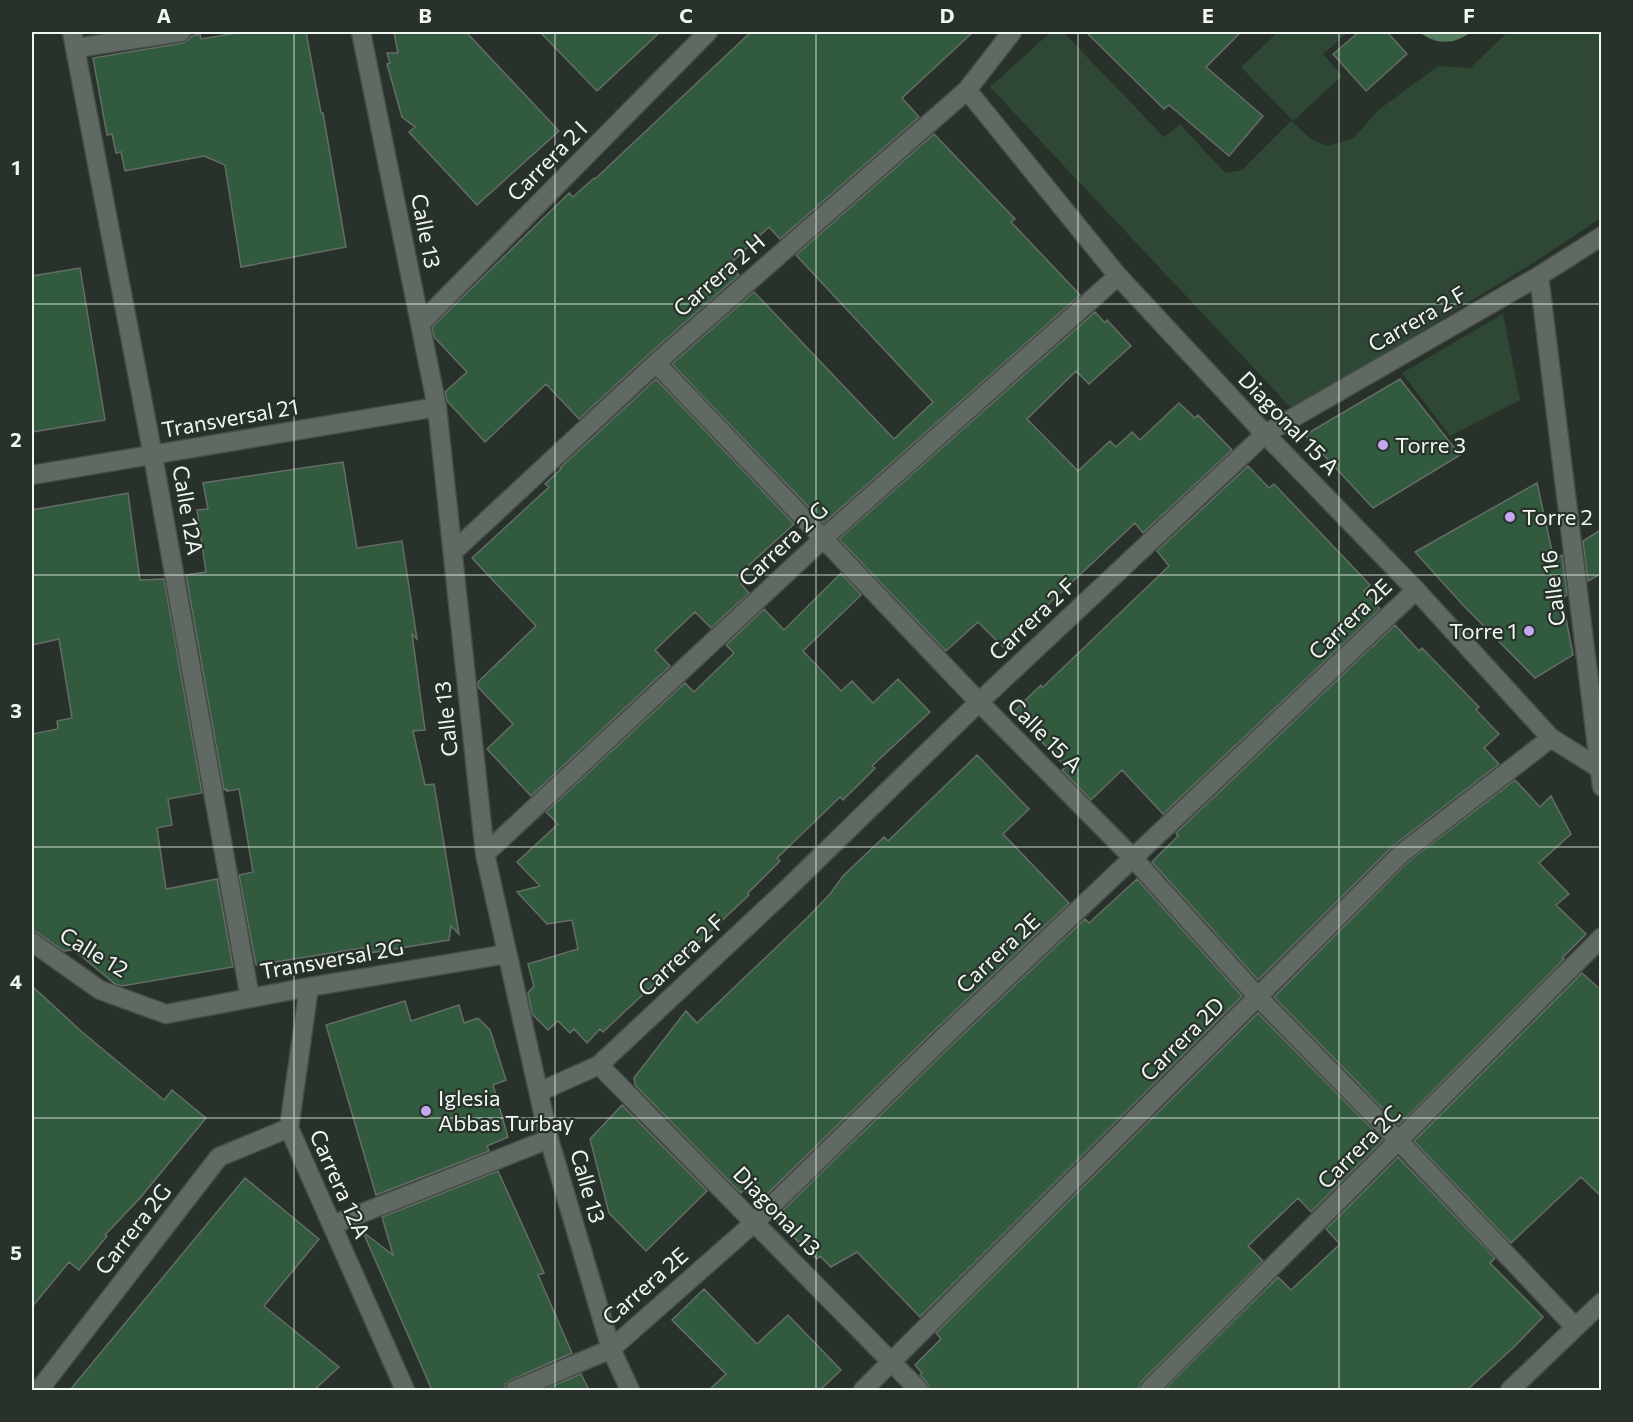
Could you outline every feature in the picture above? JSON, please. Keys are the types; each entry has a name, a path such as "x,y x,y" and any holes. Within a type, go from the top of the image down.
{"street":[{"path":"74,40 181,32"},
{"name":"Calle 13","path":"361,32 437,407 485,854 549,1138 611,1349 630,1390"},
{"name":"Carrera 2 I","path":"420,324 708,32"},
{"name":"Carrera 2 H","path":"453,552 656,363 967,90 1012,32"},
{"name":"Calle 12A","path":"74,40 153,456 250,998"},
{"name":"Diagonal 15 A","path":"967,90 1118,276 1265,434 1416,590 1551,738 1600,767"},
{"name":"Carrera 2 F","path":"539,1092 599,1065 784,891 979,702 1265,434 1539,276 1602,236"},
{"name":"Carrera 2 G","path":"485,854 824,538 1118,276"},
{"name":"Calle 16","path":"1539,276 1602,787"},
{"name":"Calle 15 A","path":"656,363 979,702 1134,859 1258,997 1575,1327"},
{"name":"Transversal 21","path":"32,475 437,407"},
{"name":"Carrera 2E","path":"515,1390 611,1349 755,1222 947,1034 1416,590"},
{"name":"Carrera 2D","path":"863,1390 1401,854 1551,738"},
{"name":"Carrera 2C","path":"1149,1390 1399,1142 1602,936"},
{"name":"Calle 12","path":"32,942 100,990 166,1014"},
{"name":"Transversal 2G","path":"166,1014 309,987 507,954"},
{"name":"Carrera 12A","path":"309,987 289,1128 405,1390"},
{"name":"Diagonal 13","path":"599,1065 919,1390"},
{"name":"Carrera 2G","path":"39,1390 219,1157 289,1128"},
{"path":"332,1225 549,1138"},
{"path":"1510,1390 1602,1302"}],"shaded area":[{"path":"1051,32 1063,32 1164,137 1180,124 1225,173 1242,170 1291,121 1311,139 1328,146 1354,138 1377,111 1438,66 1470,68 1508,32 1601,32 1601,218 1533,263 1293,410 990,87"},
{"path":"1278,32 1348,32 1323,54 1342,76 1293,121 1241,67"},
{"path":"1419,32 1471,32 1458,39 1445,42 1432,39"},
{"path":"1503,314 1520,400 1450,436 1402,373"}],"building":[{"path":"243,32 306,32 321,113 323,113 346,247 241,267 225,165 204,156 125,171 121,152 116,153 112,134 107,135 93,58 183,43 192,36 200,34 201,39"},
{"path":"394,32 466,32 559,131 477,205 409,132 415,127 402,117 387,64 390,63 387,53 398,53"},
{"path":"540,32 660,32 597,91"},
{"path":"751,32 973,32 902,98 919,117 780,239 769,227 729,265 739,275 579,419 546,384 485,442 447,401 445,392 467,372 434,337 432,327 569,193 573,197 595,179"},
{"path":"1086,32 1241,32 1206,67 1263,116 1229,156 1169,105 1164,109"},
{"path":"1359,32 1387,32 1407,54 1366,91 1333,54"},
{"path":"934,134 1015,219 1011,222 1080,295 824,523 672,364 754,292 894,439 933,402 796,255"},
{"path":"80,268 105,420 32,432 32,276"},
{"path":"1095,312 1105,323 1107,320 1131,346 1089,384 1076,371 1027,419 1078,471 1110,441 1116,447 1132,432 1140,440 1179,403 1195,418 1198,415 1232,450 1143,533 1135,523 1003,647 978,622 946,651 839,539"},
{"path":"656,379 794,524 737,576 749,593 711,628 695,612 655,650 670,666 531,796 487,749 513,724 478,687 478,682 536,626 472,558 549,487 545,484 560,468"},
{"name":"Torre 3","path":"1400,379 1460,455 1373,508 1305,435"},
{"path":"343,462 357,548 402,541 417,639 412,634 425,730 413,731 425,785 434,784 459,934 451,926 449,940 363,954 363,948 256,965 239,875 253,872 239,789 224,790 186,575 206,572 197,510 208,509 203,483"},
{"path":"1248,466 1269,488 1274,484 1370,585 1364,591 1380,609 1163,814 1122,770 1091,800 1062,770 1066,767 1013,712 1041,685 1042,688 1169,566 1157,551"},
{"path":"1537,483 1554,560 1562,555 1567,595 1562,598 1573,655 1535,678 1415,552"},
{"path":"128,493 140,580 164,579 202,793 168,799 172,825 157,828 166,889 217,879 233,967 122,986 115,984 74,950 64,951 32,931 32,734 58,729 57,721 72,718 59,639 32,645 32,510"},
{"path":"1602,529 1602,573 1588,581 1583,541"},
{"path":"841,573 861,595 803,651 841,691 852,681 873,703 898,679 930,712 872,766 875,768 843,800 840,797 777,858 780,861 748,893 749,895 603,1032 600,1029 587,1043 574,1029 570,1033 558,1021 548,1030 532,1014 528,993 534,986 528,964 578,949 572,920 547,924 517,892 540,886 517,862 558,824 546,812 685,683 694,692 734,653 726,645 764,609 784,630"},
{"path":"1395,625 1419,651 1422,648 1479,707 1476,710 1499,734 1484,748 1499,764 1393,846 1258,980 1152,862 1178,836 1176,833"},
{"path":"977,755 1029,809 1003,834 1069,903 758,1203 744,1190 741,1193 723,1175 635,1085 634,1078 686,1011 697,1023 808,917 843,876 884,837 888,841"},
{"path":"1515,780 1540,807 1551,796 1571,834 1539,863 1569,894 1556,905 1586,934 1399,1125 1274,997 1408,862"},
{"path":"1137,879 1242,996 920,1317 857,1252 831,1267 820,1256 817,1259 774,1219 1085,919 1089,923"},
{"path":"1582,973 1602,991 1602,1197 1581,1177 1511,1243 1414,1141"},
{"path":"32,986 82,1032 164,1100 172,1090 206,1118 140,1198 105,1235 107,1236 79,1270 69,1262 32,1307"},
{"name":"Iglesia Abbas Turbay","path":"405,1001 411,1021 459,1005 464,1023 478,1018 490,1030 506,1080 493,1085 508,1137 487,1146 489,1151 376,1195 326,1025"},
{"path":"1258,1013 1383,1140 1311,1212 1298,1198 1248,1246 1263,1261 1141,1382 1138,1390 930,1390 920,1375 922,1373 915,1365 941,1339 936,1333"},
{"path":"622,1105 707,1191 646,1251 609,1213 590,1139"},
{"path":"1398,1157 1495,1258 1490,1263 1543,1317 1515,1346 1467,1390 1164,1390 1278,1277 1291,1290 1340,1244 1326,1229"},
{"path":"498,1171 544,1273 538,1275 572,1353 511,1380 506,1384 504,1390 432,1390 363,1232 393,1255 382,1217"},
{"path":"245,1178 319,1239 264,1306 339,1367 314,1390 70,1390"},
{"path":"704,1289 757,1344 788,1315 841,1370 820,1390 709,1390 726,1374 672,1320"},
{"path":"581,1374 589,1390 542,1390"}],"place":[{"name":"Torre 3","path":"1383,445"},
{"name":"Torre 2","path":"1510,517"},
{"name":"Torre 1","path":"1529,631"},
{"name":"Iglesia Abbas Turbay","path":"426,1111"}]}
